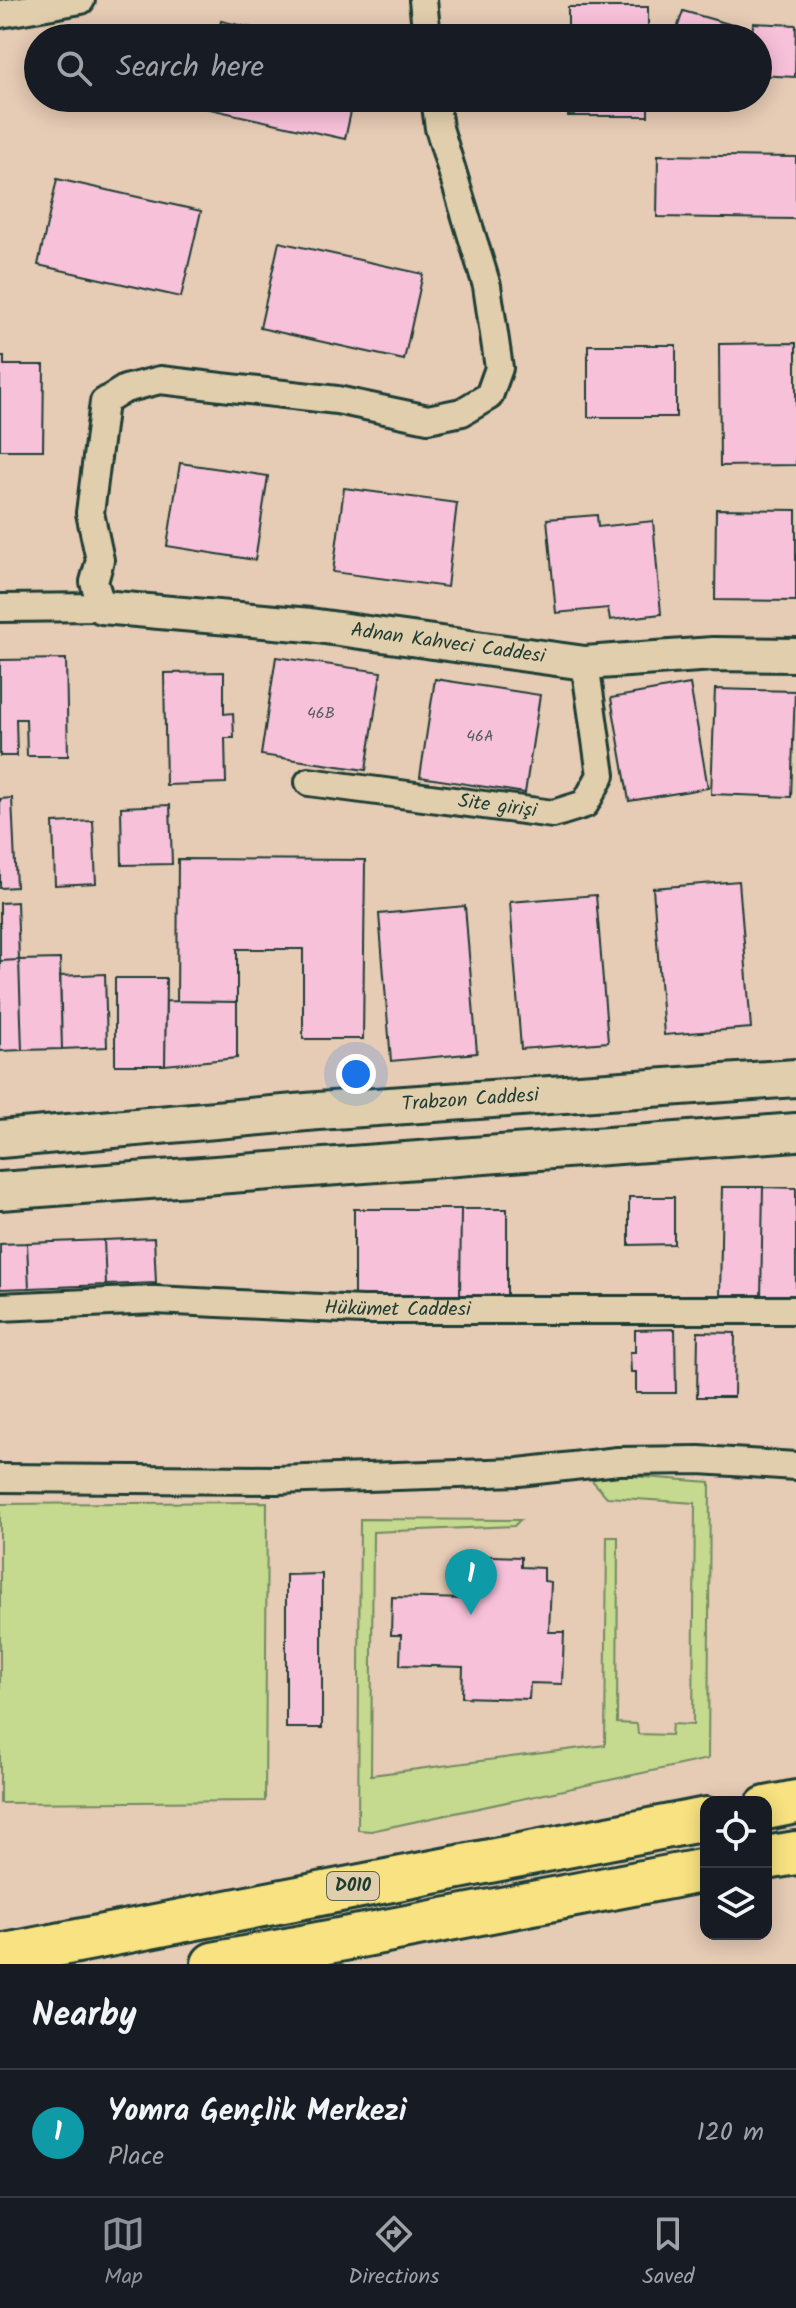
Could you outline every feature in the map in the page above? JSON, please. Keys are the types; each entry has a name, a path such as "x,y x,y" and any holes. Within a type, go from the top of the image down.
{"highway":[{"path":"772,1807 796,1802"},
{"name":"D010","path":"0,1956 700,1820"},
{"path":"772,1857 796,1853"},
{"path":"213,1964 700,1871"}],"main road":[{"name":"Trabzon Caddesi","path":"0,1139 318,1111 796,1078"},
{"path":"0,1191 796,1132"}],"street":[{"path":"0,14 81,0"},
{"path":"423,0 426,24"},
{"path":"0,608 102,607 94,582 100,560 90,513 104,402 125,389 160,380 337,400 428,419 462,412 489,396 499,368 487,286 437,112"},
{"name":"Adnan Kahveci Caddesi","path":"102,607 310,625 585,663 713,654 796,655"},
{"name":"Site girişi","path":"309,782 553,814 585,804 601,775 585,663"},
{"name":"Hükümet Caddesi","path":"0,1307 155,1300 362,1310 796,1310"},
{"path":"0,1478 276,1480 519,1472 618,1461 699,1460 796,1466"}],"green space":[{"path":"618,1475 710,1482 708,1759 371,1831 358,1830 360,1519 520,1520 514,1526 373,1532 371,1775 605,1745 607,1537 618,1537 617,1723 637,1724 638,1734 671,1735 672,1724 693,1725 695,1503 607,1497 589,1477"},
{"path":"267,1502 265,1801 0,1803 0,1504"}],"building":[{"path":"568,7 648,7 648,24 568,24"},
{"path":"683,11 729,24 679,24"},
{"path":"753,23 796,25 795,77 772,76 772,24"},
{"path":"224,112 351,112 345,139"},
{"path":"568,112 648,112 648,116 568,116"},
{"path":"658,155 796,157 796,219 657,217"},
{"path":"57,179 201,211 181,297 38,265"},
{"path":"279,242 423,274 404,360 260,328"},
{"path":"796,343 796,465 720,466 719,344"},
{"path":"588,345 676,345 676,417 588,417"},
{"path":"0,357 4,357 4,365 44,365 43,450 0,450"},
{"path":"180,463 268,476 255,560 167,546"},
{"path":"344,488 457,503 447,587 333,572"},
{"path":"716,509 796,510 796,601 715,600"},
{"path":"597,515 598,527 653,521 661,614 610,620 608,608 556,613 547,519"},
{"path":"276,657 381,672 366,770 261,755"},
{"path":"66,659 68,756 27,756 26,719 16,719 17,756 0,756 0,660"},
{"path":"224,672 224,714 233,713 234,738 225,738 226,783 166,785 164,673"},
{"path":"435,679 540,695 525,793 420,777"},
{"path":"690,684 708,788 629,801 611,698"},
{"path":"715,689 795,691 791,797 711,794"},
{"path":"12,798 16,887 0,888 0,799"},
{"path":"170,805 172,864 122,865 121,807"},
{"path":"93,821 96,883 55,885 53,823"},
{"path":"178,859 365,860 363,1039 303,1039 303,949 237,949 237,1002 177,1001"},
{"path":"739,881 751,1028 664,1035 653,888"},
{"path":"596,895 608,1042 521,1049 510,902"},
{"path":"17,902 19,960 0,961 0,903"},
{"path":"465,906 477,1053 391,1061 379,914"},
{"path":"60,959 62,1049 22,1050 19,960"},
{"path":"19,960 22,1050 0,1051 0,961"},
{"path":"105,974 107,1047 62,1049 60,976"},
{"path":"115,978 166,978 165,1065 115,1065"},
{"path":"166,1001 237,1002 237,1058 165,1065"},
{"path":"722,1187 763,1187 761,1299 720,1298"},
{"path":"763,1187 796,1188 796,1299 761,1299"},
{"path":"629,1197 674,1197 674,1244 629,1245"},
{"path":"354,1209 461,1209 460,1297 354,1297"},
{"path":"461,1209 507,1209 507,1297 460,1297"},
{"path":"154,1238 156,1283 106,1285 104,1240"},
{"path":"104,1240 106,1285 29,1288 27,1243"},
{"path":"27,1243 29,1288 0,1289 0,1244"},
{"path":"675,1329 676,1393 636,1393 636,1372 631,1372 630,1352 635,1352 635,1330"},
{"path":"698,1332 735,1333 734,1397 697,1397"},
{"path":"467,1555 521,1557 521,1567 544,1568 544,1581 551,1582 549,1632 564,1632 562,1684 530,1683 529,1699 462,1697 463,1667 400,1665 401,1635 391,1635 392,1597 466,1599"},
{"path":"322,1574 322,1728 286,1728 286,1575"}],"place":[{"name":"Yomra Gençlik Merkezi","path":"471,1615"}]}
